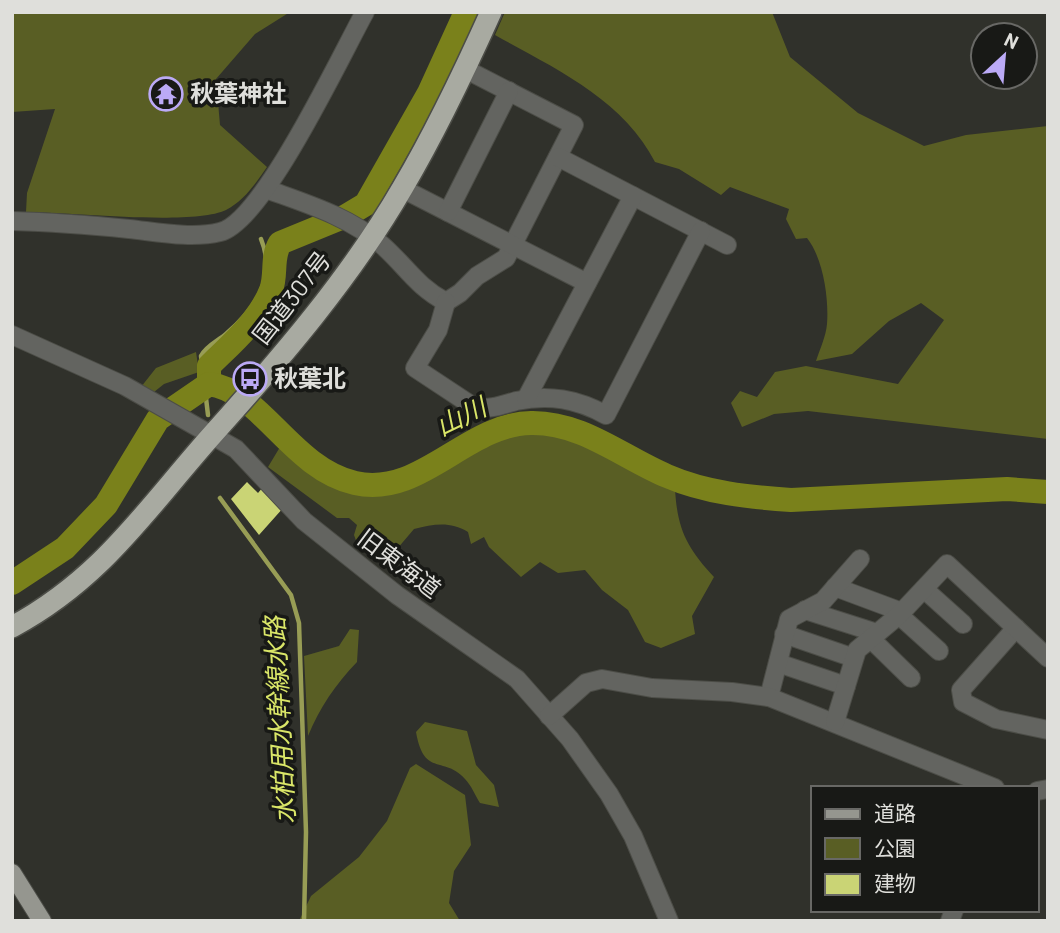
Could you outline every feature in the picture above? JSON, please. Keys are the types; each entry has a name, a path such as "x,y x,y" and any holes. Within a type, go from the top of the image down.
{"highway":[{"name":"国道307号","path":"12,627 40,612 95,569 135,529 328,296 372,237 403,188 465,69 491,12"}],"main road":[{"path":"12,873 42,921"}],"street":[{"path":"12,221 183,233 221,232 246,214 266,189 365,12"},
{"path":"465,69 574,124 506,258 477,276 460,293 446,302 438,330 415,368 474,407 485,409 526,400 555,398 583,402 606,415 701,231"},
{"path":"448,212 509,91"},
{"path":"558,157 727,244"},
{"path":"403,188 587,283"},
{"path":"266,189 341,218 372,237 419,286 446,302"},
{"path":"526,400 633,196"},
{"name":"旧東海道","path":"12,335 146,397 236,449 304,521 397,596 517,679 570,740 615,804 638,847 669,921"},
{"path":"769,697 789,619 823,601 860,559"},
{"path":"835,722 856,650 900,613 947,564 1048,658"},
{"path":"835,587 900,613 939,651"},
{"path":"924,589 963,624"},
{"path":"805,610 874,635 911,678"},
{"path":"1016,628 961,690 963,702 996,719 1048,730"},
{"path":"784,634 854,658"},
{"path":"778,663 846,685"},
{"path":"549,716 586,683 602,679 652,688 719,691 769,697 835,722 920,760 924,758 991,786"}],"green space":[{"path":"12,12 290,12 255,34 216,79 220,125 267,167 238,202 226,210 210,215 160,218 26,212 27,193 55,109 12,112"},
{"path":"505,12 772,12 790,57 858,113 924,146 966,135 1048,126 1048,439 808,411 774,414 742,427 731,403 740,391 757,397 775,372 806,366 898,384 944,320 921,303 889,321 852,354 816,361 827,324 824,279 813,246 807,238 796,239 786,219 789,209 730,187 721,195 679,169 655,162 625,120 606,103 563,73 495,35"},
{"path":"196,352 199,372 164,384 154,392 141,387 156,368"},
{"path":"529,427 567,430 675,488 678,515 685,537 714,577 692,616 695,634 661,648 645,642 628,610 602,590 585,570 558,573 540,562 521,577 489,547 484,537 471,544 468,532 455,526 435,525 414,529 397,549 384,544 367,550 358,546 354,535 357,525 349,518 337,518 268,467 280,447 321,480 365,492 412,484 489,438"},
{"path":"350,629 359,630 357,662 329,697 308,736 304,656 339,646"},
{"path":"425,722 467,731 476,765 494,785 499,807 480,803 469,784 457,772 429,761 424,755 416,732"},
{"path":"416,764 465,795 471,845 454,871 449,903 460,921 299,921 311,896 359,857 387,821 410,768"}],"building":[{"path":"247,482 258,493 263,487 284,507 259,535 231,499"}],"waterway":[{"path":"209,384 209,366 244,331 266,301 273,284 280,243 346,216 366,204 429,93 466,12"},
{"name":"水柏用水幹線水路","path":"208,415 201,356 246,314 260,292 266,267 261,239"},
{"name":"山川","path":"12,583 65,548 106,505 158,419 209,384 227,389 244,400 313,462 333,475 355,483 379,485 401,480 423,471 485,435 507,426 531,423 550,424 585,434 682,482 744,496 791,500 1007,489 1048,492"},
{"name":"水柏用水幹線水路","path":"220,498 291,595 299,623 306,832 304,921"}],"place":[{"name":"秋葉神社","path":"166,94"},
{"name":"秋葉北","path":"250,379"}]}
